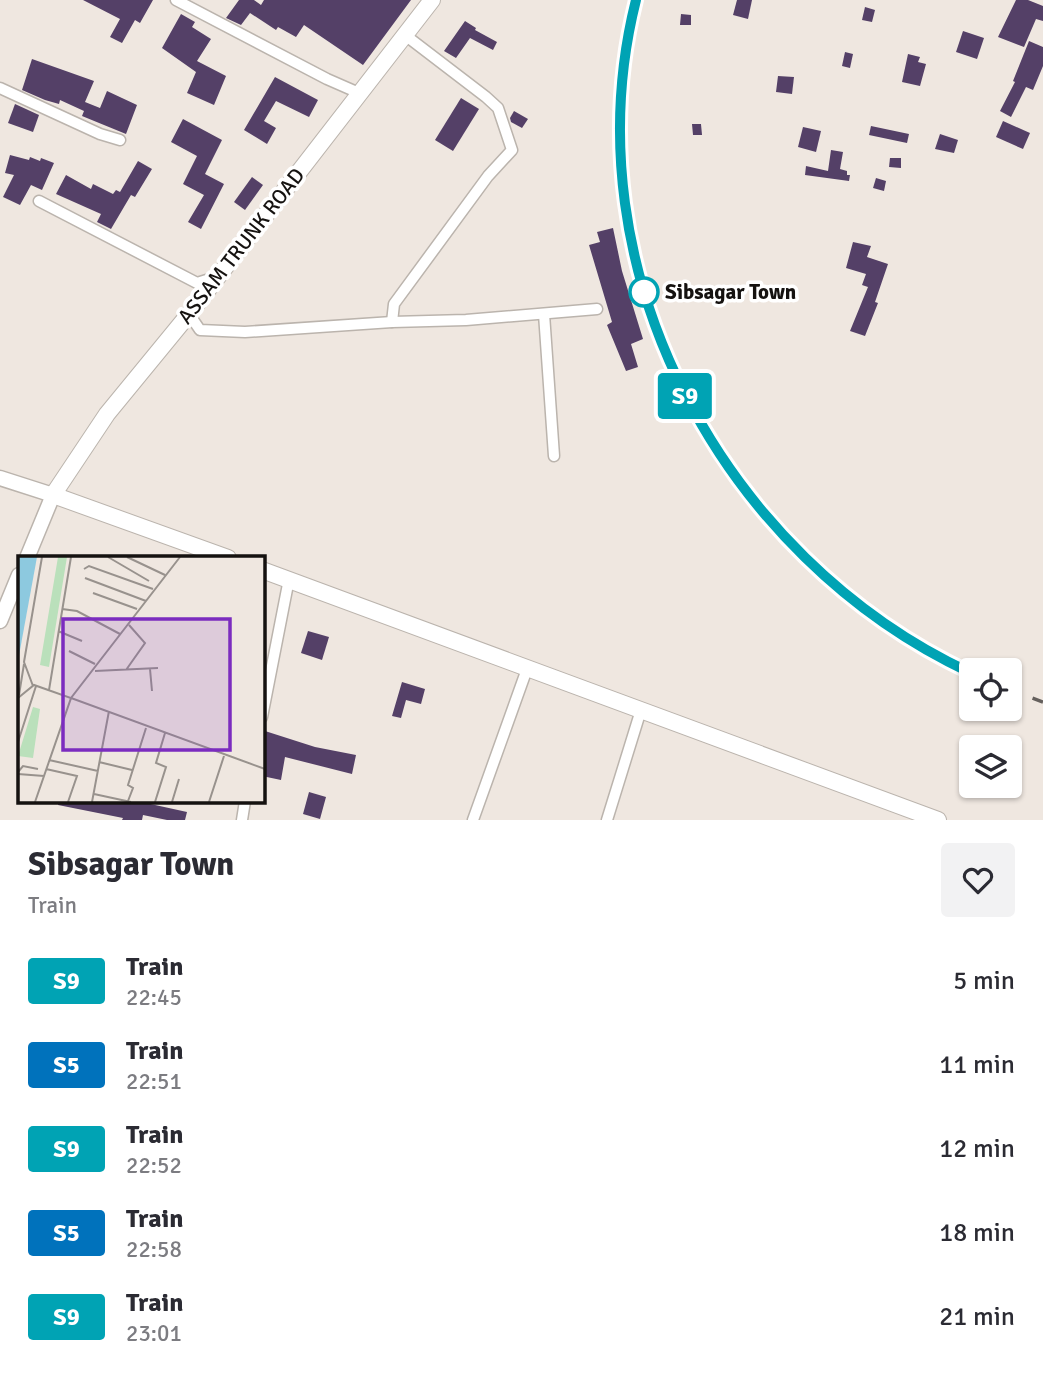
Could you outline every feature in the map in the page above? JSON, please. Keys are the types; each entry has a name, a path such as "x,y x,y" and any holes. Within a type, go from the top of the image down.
{"highway":[{"name":"ASSAM TRUNK ROAD","path":"53,495 107,414 189,314 432,0"},
{"path":"53,495 222,556"},
{"path":"264,571 938,820"}],"main road":[{"path":"0,478 53,495 28,556"},
{"path":"0,621 18,577"}],"street":[{"path":"176,0 359,93"},
{"path":"392,322 394,304 488,176 512,150 498,108 405,35"},
{"path":"0,88 100,135 120,140"},
{"path":"38,201 197,283 216,277"},
{"path":"189,314 200,330 245,332 466,320 597,309"},
{"path":"544,314 554,456"},
{"path":"264,707 289,579"},
{"path":"473,820 527,669"},
{"path":"607,820 640,710"},
{"path":"242,820 245,802"}],"building":[{"path":"83,0 153,0 140,23 135,20 122,43 110,37 120,19"},
{"path":"239,0 254,0 261,5 264,0 411,0 363,65 304,25 296,37 278,27 276,30 250,13 241,25 226,18"},
{"path":"737,0 752,0 748,19 733,15"},
{"path":"1016,0 1028,0 1043,6 1043,21 1036,19 1024,47 998,37"},
{"path":"865,7 875,10 872,22 862,20"},
{"path":"181,14 195,22 192,27 211,39 197,61 226,76 214,105 187,93 196,72 162,48"},
{"path":"681,14 691,15 691,25 680,25"},
{"path":"465,21 497,42 493,50 470,38 456,58 444,51"},
{"path":"963,31 984,38 977,59 956,52"},
{"path":"1029,41 1043,47 1043,66 1033,90 1026,87 1011,117 1000,111 1015,82 1013,81"},
{"path":"845,52 853,54 850,68 842,66"},
{"path":"908,54 920,57 918,62 926,64 920,86 902,82"},
{"path":"32,59 94,81 85,102 100,108 107,91 137,105 126,134 82,116 84,111 60,100 59,104 22,90"},
{"path":"778,76 794,77 792,94 776,92"},
{"path":"275,77 318,100 309,117 276,101 264,121 276,128 267,144 244,130"},
{"path":"461,98 479,109 453,151 435,140"},
{"path":"15,104 39,115 33,132 8,123"},
{"path":"514,111 528,119 522,128 511,122"},
{"path":"183,119 222,140 205,174 224,184 201,229 188,222 204,195 183,184 197,156 171,142"},
{"path":"1003,121 1030,133 1023,149 996,137"},
{"path":"692,124 701,124 702,135 693,135"},
{"path":"871,126 909,134 907,143 869,135"},
{"path":"803,127 821,131 816,152 798,147"},
{"path":"940,134 958,140 954,153 935,149"},
{"path":"831,150 843,152 840,169 850,175 849,181 805,175 806,166 828,171"},
{"path":"10,155 29,160 30,157 40,161 41,158 54,163 42,190 31,185 20,205 3,197 14,175 5,173"},
{"path":"890,158 901,158 901,168 889,167"},
{"path":"138,161 152,169 135,197 131,195 111,229 97,222 101,214 56,194 66,175 91,189 93,184 113,194 116,190 120,192"},
{"path":"252,177 263,185 245,210 234,202"},
{"path":"876,178 886,181 884,191 873,188"},
{"path":"613,228 622,271 643,339 631,344 638,367 626,371 607,325 612,322 589,245 600,242 597,232"},
{"path":"853,242 871,246 867,257 888,264 875,302 878,303 865,336 850,331 868,287 862,285 866,274 846,268"},
{"path":"308,631 329,637 322,660 301,653"},
{"path":"402,682 425,689 421,704 406,700 401,718 392,716"},
{"path":"265,731 315,747 356,755 352,774 285,757 281,780 264,776"},
{"path":"309,792 326,797 320,819 303,814"},
{"path":"59,802 146,802 187,812 185,820 167,820 143,815 142,820 122,820 123,818 58,805"}],"railway":[{"path":"636,0 621,103 625,204 647,302 685,395 737,481 804,557 882,622 959,667"},
{"path":"1022,694 1043,702"}],"train":[{"name":"S9","path":"636,0 621,88 621,148 626,209 645,298 678,383 724,464 782,536 827,579 875,618 959,668"}],"place":[{"name":"Sibsagar Town","path":"644,292"}]}
